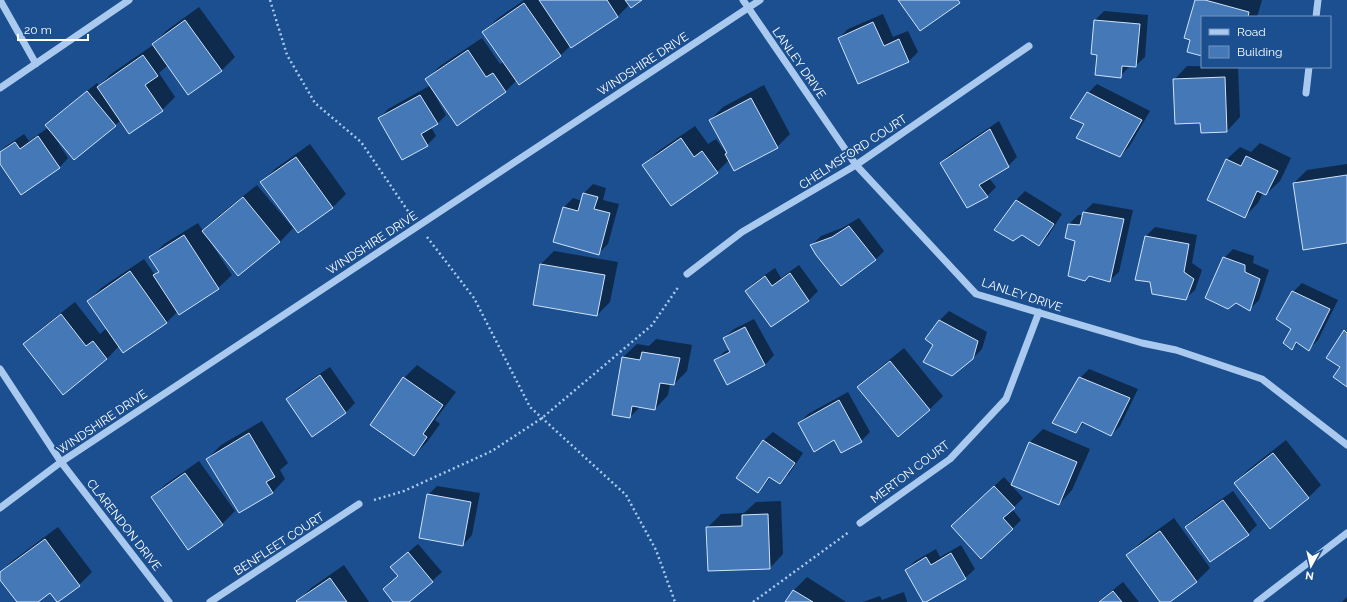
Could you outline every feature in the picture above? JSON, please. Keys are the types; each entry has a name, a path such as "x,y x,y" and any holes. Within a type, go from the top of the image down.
{"street":[{"path":"0,0 36,64"},
{"path":"0,88 129,0"},
{"name":"LANLEY DRIVE","path":"743,0 856,165 976,294 1142,343 1176,350 1262,379 1347,445"},
{"name":"WINDSHIRE DRIVE","path":"0,508 61,462 760,0"},
{"path":"1316,16 1318,0"},
{"name":"CHELMSFORD COURT","path":"687,274 742,232 856,165 1029,46"},
{"path":"1306,93 1309,68"},
{"name":"MERTON COURT","path":"860,524 950,459 1006,399 1039,312"},
{"name":"CLARENDON DRIVE","path":"0,369 61,462 169,602"},
{"name":"BENFLEET COURT","path":"210,602 359,504"},
{"path":"1257,602 1347,533"}],"path":[{"path":"270,0 286,55 315,103 362,142 418,226 474,298 530,407 626,495 656,550 675,602"},
{"path":"359,504 404,492 485,454 542,418 652,325 687,274"},
{"path":"753,602 860,524"}],"building":[{"path":"539,0 607,0 618,17 571,48"},
{"path":"625,0 642,0 631,8"},
{"path":"898,0 958,0 960,3 920,31"},
{"path":"1195,0 1205,0 1249,12 1248,16 1201,16 1201,56 1187,52 1190,40 1184,38"},
{"path":"524,3 561,56 519,85 482,32"},
{"path":"185,20 222,71 188,95 152,44"},
{"path":"1094,20 1140,24 1136,67 1122,66 1121,78 1095,75 1097,55 1091,54"},
{"path":"873,22 884,46 899,39 909,62 858,84 838,38"},
{"path":"468,50 486,77 493,73 506,92 457,126 425,79"},
{"path":"143,55 158,76 145,85 163,111 129,134 97,87"},
{"path":"1225,77 1227,132 1201,133 1200,123 1175,124 1173,79"},
{"path":"87,91 116,126 74,160 45,125"},
{"path":"1087,92 1142,120 1120,157 1076,138 1084,124 1070,118"},
{"path":"420,95 438,124 421,134 428,146 402,160 378,118"},
{"path":"751,98 778,148 734,171 725,154 727,153 709,120"},
{"path":"990,129 1009,167 979,185 988,197 967,208 940,163"},
{"path":"38,136 60,168 21,195 0,164 0,152 15,142 20,149"},
{"path":"681,138 694,157 702,151 718,173 671,206 642,165"},
{"path":"1246,156 1278,171 1266,195 1257,191 1245,218 1207,200 1226,159 1241,166"},
{"path":"296,157 333,208 298,233 260,182"},
{"path":"1347,175 1347,243 1303,250 1293,183"},
{"path":"583,193 598,197 594,209 610,213 599,255 553,242 563,207 578,211"},
{"path":"243,197 280,242 238,276 202,231"},
{"path":"1016,200 1054,224 1039,246 1022,235 1013,241 994,230"},
{"path":"1083,212 1124,219 1110,282 1089,276 1085,281 1068,276 1075,241 1065,238 1068,224 1080,225"},
{"path":"849,226 876,260 841,286 816,255 810,245 832,237"},
{"path":"184,235 219,289 179,315 153,275 159,272 149,257"},
{"path":"1145,236 1189,244 1184,272 1194,279 1186,300 1152,294 1150,282 1135,280"},
{"path":"1223,257 1245,265 1245,272 1260,279 1250,311 1236,303 1228,309 1205,298"},
{"path":"540,264 605,275 597,316 533,305"},
{"path":"130,271 167,323 123,353 87,301"},
{"path":"790,273 809,301 771,327 745,291 765,276 772,286"},
{"path":"1292,291 1330,309 1309,351 1296,342 1292,350 1283,343 1291,329 1276,319"},
{"path":"61,314 86,346 93,341 107,359 63,395 23,344"},
{"path":"939,320 978,341 973,359 952,376 923,362 933,345 925,339"},
{"path":"745,327 765,365 727,385 714,360 730,352 723,338"},
{"path":"1344,330 1347,333 1347,387 1333,377 1340,367 1326,358"},
{"path":"642,352 680,358 674,385 660,383 655,410 632,406 630,418 612,415 622,357 640,360"},
{"path":"890,361 930,410 898,437 857,387"},
{"path":"320,375 346,413 312,437 286,399"},
{"path":"403,377 443,405 423,434 427,437 414,456 370,425"},
{"path":"1079,377 1130,398 1111,436 1082,422 1076,433 1052,423"},
{"path":"839,400 862,442 841,453 834,440 814,452 798,423"},
{"path":"249,433 275,477 266,482 273,493 239,513 206,459"},
{"path":"763,440 795,463 780,484 769,477 758,493 736,478"},
{"path":"1029,442 1077,462 1059,505 1011,485"},
{"path":"1273,453 1309,498 1270,529 1234,483"},
{"path":"185,473 223,525 188,550 151,497"},
{"path":"994,486 1015,508 1003,518 1013,529 981,559 951,526"},
{"path":"427,494 471,502 463,546 419,538"},
{"path":"1223,500 1249,535 1210,562 1185,527"},
{"path":"768,514 770,569 708,571 706,527 742,526 742,515"},
{"path":"1160,531 1197,582 1170,602 1160,602 1126,555"},
{"path":"45,539 80,586 58,602 50,593 38,602 17,602 0,580 0,572"},
{"path":"408,552 433,582 409,602 393,602 383,589 398,576 390,567"},
{"path":"951,553 966,579 926,602 923,602 905,570 926,557 931,565"},
{"path":"330,578 347,602 296,601"},
{"path":"793,590 813,602 785,602"},
{"path":"1113,591 1122,602 1099,602"}]}
